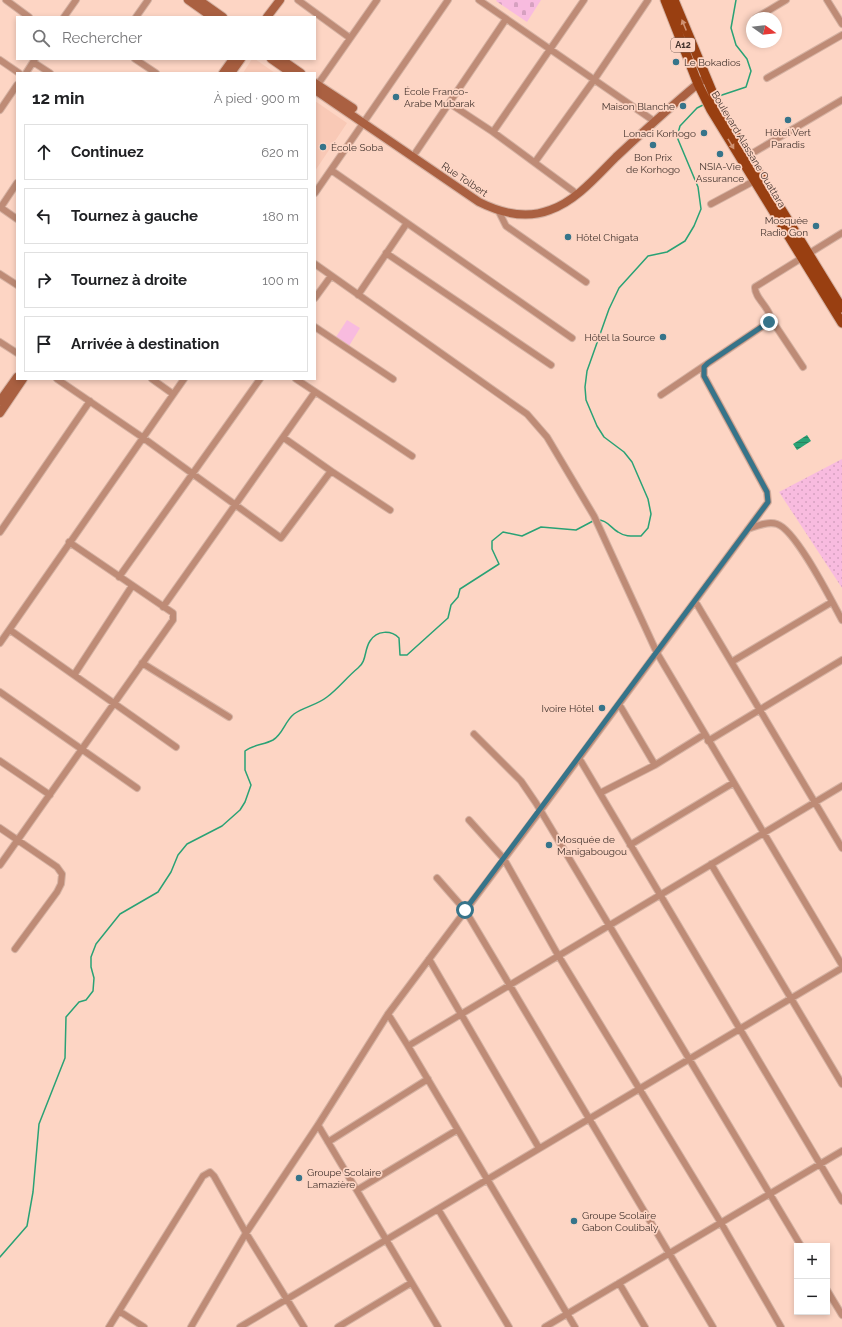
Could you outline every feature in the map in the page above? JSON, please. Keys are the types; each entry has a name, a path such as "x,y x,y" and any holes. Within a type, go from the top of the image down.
{"main road":[{"name":"Boulevard Alassane Ouattara","path":"665,0 715,109 805,255"},
{"name":"Boulevard Alassane Ouattara","path":"674,0 702,82"},
{"name":"Boulevard Alassane Ouattara","path":"745,158 754,181 839,304 842,323"}],"street":[{"path":"6,0 28,16"},
{"path":"68,16 76,0"},
{"path":"137,16 148,0"},
{"path":"188,0 211,16"},
{"path":"199,0 209,3 221,16"},
{"path":"269,16 280,0"},
{"path":"298,0 350,38"},
{"path":"316,87 377,0"},
{"path":"316,192 448,0"},
{"path":"479,0 651,119"},
{"path":"493,132 584,0"},
{"path":"535,162 594,80 648,0"},
{"path":"766,12 786,0"},
{"path":"827,0 842,24"},
{"path":"416,152 506,20"},
{"path":"767,78 842,35"},
{"path":"0,60 18,72"},
{"path":"27,72 34,60 49,72"},
{"path":"136,60 154,72"},
{"path":"224,72 232,60"},
{"path":"232,72 240,60"},
{"path":"272,60 290,72"},
{"path":"282,60 300,72"},
{"name":"Rue Tolbert","path":"365,120 416,152 482,198 519,210 541,208 558,201 573,191 651,119 702,82"},
{"name":"Rue Tolbert","path":"316,87 480,202 498,210 511,213 532,214 550,210 568,201 702,82"},
{"path":"0,110 16,87"},
{"path":"745,158 842,100"},
{"path":"449,103 493,132 573,191"},
{"path":"331,170 572,338"},
{"path":"711,204 754,181"},
{"path":"16,185 0,207 16,218"},
{"path":"498,210 506,226 586,282"},
{"path":"358,295 407,222"},
{"path":"803,367 756,294 755,287 842,233"},
{"path":"386,253 551,365"},
{"path":"240,1327 792,999 842,966 657,653 594,516 547,437 527,414 316,265"},
{"path":"0,274 16,284"},
{"path":"316,297 331,276"},
{"path":"660,395 704,367 769,322 771,318"},
{"path":"316,328 393,379"},
{"path":"0,342 16,352"},
{"path":"191,1327 246,1233 318,1125 388,1014 657,653 764,507 769,498 704,376 704,367"},
{"path":"0,401 16,378"},
{"path":"0,414 22,380"},
{"path":"58,380 142,437 281,538 331,472"},
{"path":"153,380 173,394"},
{"path":"0,643 142,437 183,380"},
{"path":"119,577 259,380"},
{"path":"297,380 412,456"},
{"path":"163,607 284,438 315,392"},
{"path":"0,532 90,401"},
{"path":"284,438 331,472 390,510"},
{"path":"748,529 767,523 778,524 785,529 798,544 842,620"},
{"path":"0,865 173,620 173,613 69,542"},
{"path":"74,675 132,586"},
{"path":"695,600 842,848"},
{"path":"733,662 832,602"},
{"path":"10,630 176,747"},
{"path":"708,741 842,660"},
{"path":"142,663 229,717"},
{"path":"0,692 137,788"},
{"path":"619,704 655,765"},
{"path":"474,734 521,781 799,1243"},
{"path":"600,793 655,765 705,734"},
{"path":"579,758 842,1201"},
{"path":"0,761 50,795"},
{"path":"630,845 734,783"},
{"path":"408,1046 842,786"},
{"path":"469,820 504,859 558,955 721,1223 781,1327"},
{"path":"0,828 61,870 62,879 57,892 15,949"},
{"path":"711,864 842,1084"},
{"path":"437,878 465,910 713,1327"},
{"path":"429,959 539,1148"},
{"path":"388,1014 575,1327"},
{"path":"328,1142 428,1079"},
{"path":"318,1125 411,1284 438,1327"},
{"path":"357,1190 457,1130"},
{"path":"545,1327 842,1151"},
{"path":"109,1327 203,1176 210,1172 214,1176 246,1233 304,1327"},
{"path":"438,1209 509,1327"},
{"path":"619,1283 645,1327"},
{"path":"338,1327 411,1284"},
{"path":"830,1295 842,1315"},
{"path":"120,1311 144,1327"}],"shaded area":[{"path":"251,60 256,60 274,72 244,72"},
{"name":"École Soba","path":"316,102 347,123 316,170"},
{"path":"807,435 811,441 797,450 793,444"}],"green space":[{"path":"541,0 527,22 496,1"},
{"path":"347,320 360,328 349,346 336,337"},
{"path":"842,459 842,588 779,492"}],"waterway":[{"path":"719,96 746,87 751,71 747,59 736,45 731,28 736,0"},
{"path":"599,520 604,521 621,534 632,536 641,536 648,528 651,514 648,499 632,462 624,452 604,437 597,426 586,400 585,387 587,371 609,309 619,288 648,256 667,252 685,241 694,226 701,209 698,187 677,137 680,126 697,108 705,104"},
{"path":"0,1257 27,1226 33,1192 39,1124 65,1058 66,1017 79,1002 86,1000 93,991 94,978 91,967 91,957 96,944 120,914 158,892 171,872 178,855 187,844 222,826 240,810 245,802 251,785 245,770 245,751 273,740 294,714 323,700 331,694 361,665 368,644 376,635 384,632 396,635 399,638 400,655 407,655 448,618 451,605 458,597 460,589 499,564 492,549 492,541 503,532 522,536 541,527 576,530 593,521"}],"place":[{"name":"Le Bokadios","path":"676,62"},
{"name":"École Franco- Arabe Mubarak","path":"396,97"},
{"name":"Maison Blanche","path":"683,106"},
{"name":"Hôtel Vert Paradis","path":"788,120"},
{"name":"Lonaci Korhogo","path":"704,133"},
{"name":"Bon Prix de Korhogo","path":"653,145"},
{"name":"École Soba","path":"323,147"},
{"name":"NSIA-Vie Assurance","path":"720,154"},
{"name":"Mosquée Radio Gon","path":"816,226"},
{"name":"Hôtel Chigata","path":"568,237"},
{"name":"Hôtel la Source","path":"663,337"},
{"name":"Ivoire Hôtel","path":"602,708"},
{"name":"Mosquée de Manigabougou","path":"549,845"},
{"name":"Groupe Scolaire Lamazière","path":"299,1178"},
{"name":"Groupe Scolaire Gabon Coulibaly","path":"574,1221"}],"route":[{"path":"465,910 768,502 769,498 767,492 704,376 703,371 705,365 769,322"}]}
